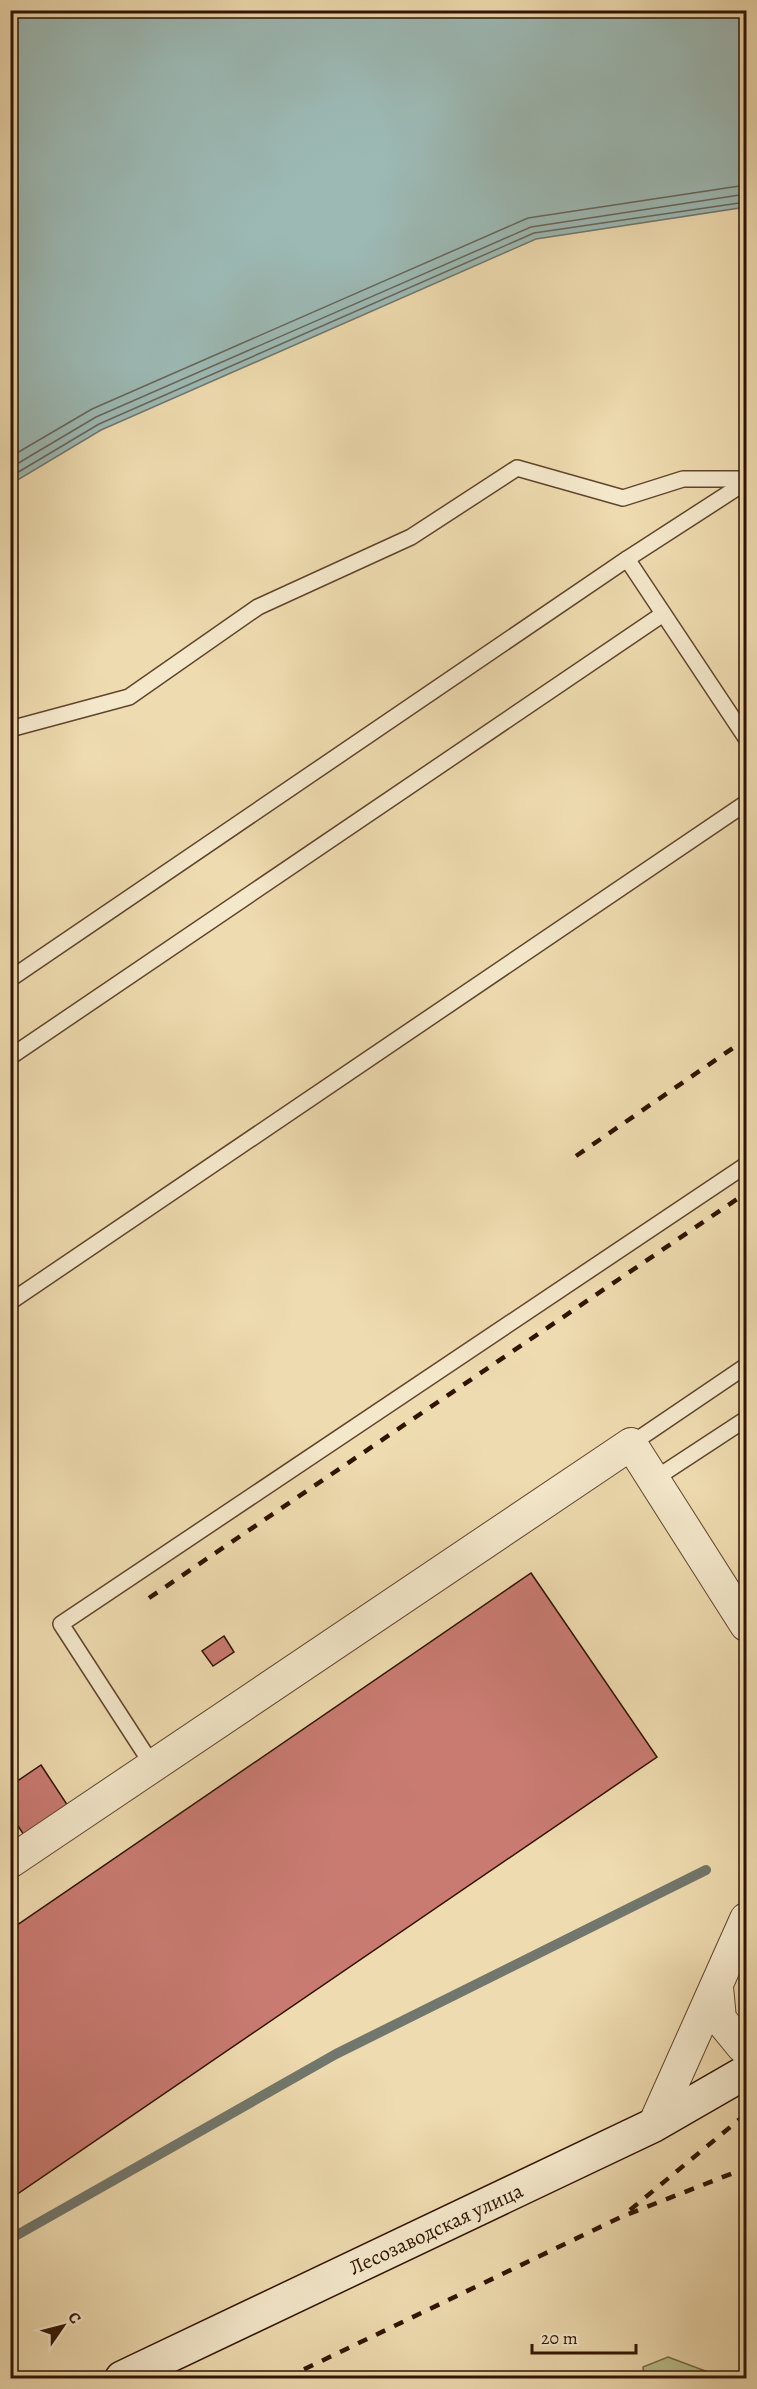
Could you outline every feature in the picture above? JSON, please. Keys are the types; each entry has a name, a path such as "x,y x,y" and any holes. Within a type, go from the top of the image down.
{"main road":[{"name":"Лесозаводская улица","path":"122,2379 654,2125 747,2072"}],"street":[{"path":"10,1862 631,1444 747,1625"},
{"path":"654,2125 747,1919"},
{"path":"717,1988 720,2019 743,2048 747,2048"}],"lane":[{"path":"10,729 129,697 258,607 411,537 517,468 623,498 683,480 747,481"},
{"path":"10,980 627,559 747,481"},
{"path":"627,559 747,738"},
{"path":"10,1057 663,614"},
{"path":"10,1302 747,803"},
{"path":"153,1766 61,1624 747,1165"},
{"path":"631,1444 747,1366"},
{"path":"653,1480 747,1419"}],"green space":[{"path":"668,2357 724,2378 644,2378 643,2367"}],"water":[{"path":"10,11 746,11 746,207 536,239 101,430 11,484"}],"building":[{"path":"531,1573 657,1757 10,2199 10,1930"},
{"path":"224,1636 234,1652 213,1666 202,1651"},
{"path":"41,1765 68,1806 24,1835 10,1814 10,1786"}],"waterway":[{"path":"10,2239 336,2054 706,1870"}],"railway":[{"path":"576,1156 746,1039"},
{"path":"149,1598 746,1193"},
{"path":"630,2210 746,2114"},
{"path":"286,2378 621,2217 746,2168"}]}
